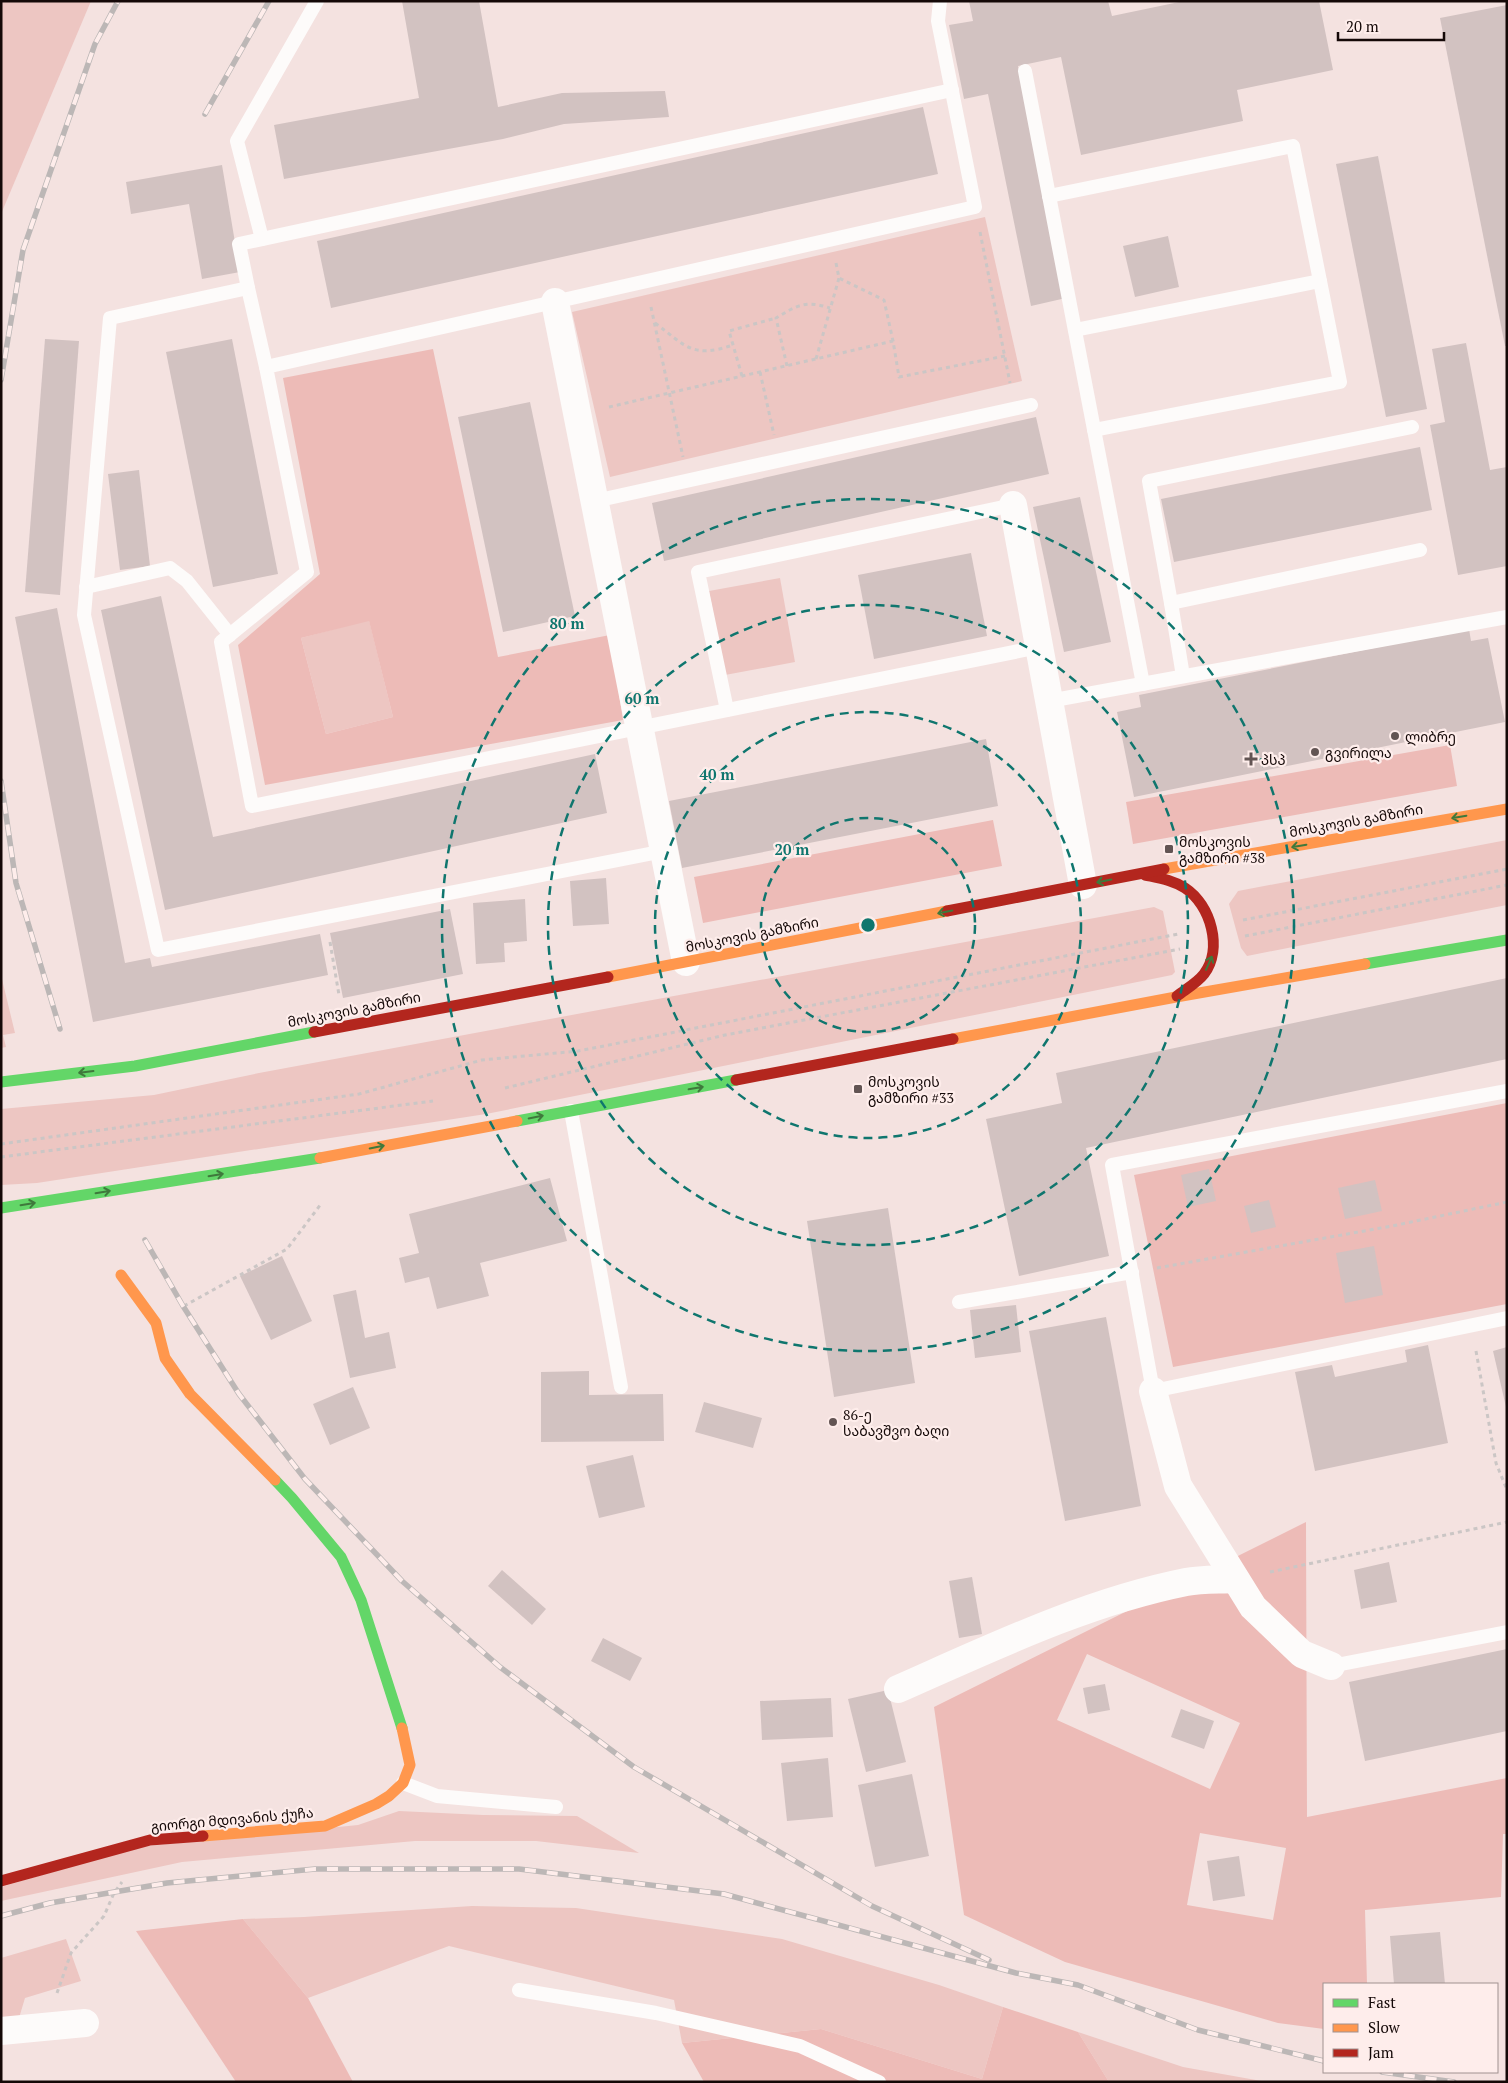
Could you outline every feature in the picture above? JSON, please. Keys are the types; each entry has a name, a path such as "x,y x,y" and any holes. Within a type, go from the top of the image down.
{"main road":[{"name":"მოსკოვის გამზირი","path":"1,1082 135,1066 686,962 1137,874 1507,809"},
{"path":"1137,874 1171,880 1188,890 1203,907 1210,927 1213,956 1204,974 1176,996"},
{"path":"1,1208 321,1158 1176,996 1507,940"},
{"path":"121,1275 156,1323 165,1358 190,1394 292,1498 342,1557 361,1600 406,1740 410,1765 403,1783"},
{"name":"გიორგი მდივანის ქუჩა","path":"1,1881 150,1840 325,1826 376,1804 390,1796 403,1783"}],"street":[{"path":"555,302 686,962"},
{"path":"1013,505 1083,885"},
{"path":"1154,1391 1178,1486 1253,1607 1302,1654 1331,1666"},
{"path":"898,1689 1006,1642 1105,1604 1187,1582 1235,1579"},
{"path":"1,2031 85,2023"}],"lane":[{"path":"262,239 237,141 318,1"},
{"path":"266,367 975,207 938,21 940,1"},
{"path":"1024,71 1143,684"},
{"path":"952,90 239,244 307,572 221,642 252,806 1039,646"},
{"path":"1049,196 1293,146 1340,382 1094,430"},
{"path":"1075,330 1320,281"},
{"path":"248,288 110,318 84,615 158,950 664,851"},
{"path":"595,501 1031,406"},
{"path":"1183,676 1149,481 1412,427"},
{"path":"727,710 698,572 1013,505"},
{"path":"1171,603 1420,550"},
{"path":"86,587 170,568 187,581 230,635"},
{"path":"1049,701 1507,617"},
{"path":"1507,1091 1112,1165 1154,1391 1507,1318"},
{"path":"571,1111 621,1387"},
{"path":"959,1302 1132,1272"},
{"path":"1331,1666 1507,1632"},
{"path":"403,1783 437,1796 556,1807"},
{"path":"519,1990 656,2014 800,2046 879,2082"}],"path":[{"path":"975,207 1015,409"},
{"path":"816,359 839,278 831,240"},
{"path":"839,278 884,300 899,377 1005,356"},
{"path":"646,282 688,480"},
{"path":"742,376 730,331 776,318 794,307 813,303 830,308"},
{"path":"776,318 787,366"},
{"path":"654,323 685,346 696,351 714,351 733,345"},
{"path":"578,414 893,341"},
{"path":"760,372 779,461"},
{"path":"1,1144 359,1094 482,1060 578,1052 1507,869"},
{"path":"496,1090 725,1035 1507,885"},
{"path":"325,918 341,1003"},
{"path":"1,1158 438,1101"},
{"path":"1132,1272 1392,1226 1507,1202"},
{"path":"156,1323 287,1249 321,1204"},
{"path":"1471,1325 1496,1463 1507,1490"},
{"path":"1235,1579 1507,1522"},
{"path":"45,2027 71,1953 104,1916 114,1893 150,1840"}],"shaded area":[{"path":"1,1 91,1 1,214"},
{"path":"985,217 1022,381 610,477 572,312"},
{"path":"433,349 498,657 610,635 623,720 265,785 238,645 320,574 283,378","holes":["369,621 393,717 326,734 301,638"]},
{"path":"780,578 795,662 725,675 709,591"},
{"path":"369,620 393,717 326,734 301,638"},
{"path":"1450,745 1457,786 1133,844 1126,802"},
{"path":"993,820 1002,866 703,923 694,877"},
{"path":"1507,840 1507,905 1247,956 1241,948 1229,904 1238,891"},
{"path":"1154,907 1163,911 1175,972 1172,975 486,1114 37,1183 1,1185 1,1109 154,1095 259,1073"},
{"path":"1,975 15,1033 3,1035 6,1047 1,1048"},
{"path":"1507,1103 1507,1304 1173,1367 1134,1175"},
{"path":"1306,1522 1307,1817 1507,1778 1507,1834 1503,1834 1501,1897 1365,1910 1367,1983 1323,1983 1323,2029 1278,2023 1065,1962 964,1915 934,1707","holes":["1087,1654 1240,1723 1210,1789 1057,1720","1200,1833 1286,1848 1273,1920 1187,1905"]},
{"path":"399,1811 483,1815 577,1816 639,1853 536,1841 415,1841 182,1862 1,1901 1,1887 138,1847 358,1825"},
{"path":"472,1906 576,1908 782,1939 939,1985 1003,2007 982,2079 821,2029 682,2043 674,2000 449,1946 308,1998 243,1919"},
{"path":"243,1919 308,1998 353,2082 236,2082 136,1931"},
{"path":"66,1939 81,1981 25,1998 19,2018 1,2020 1,1958"},
{"path":"1003,2007 1078,2032 1109,2082 704,2082 682,2043 821,2029 982,2079"},
{"path":"1078,2032 1183,2067 1267,2082 1109,2082"}],"building":[{"path":"402,1 479,1 498,107 562,93 665,91 669,117 564,124 503,139 284,179 274,125 419,98"},
{"path":"969,1 1108,1 1112,16 1184,1 1319,1 1333,70 1237,90 1243,121 1081,155 1061,57 1018,66 1066,298 1031,306 988,94 964,99 949,25 973,21"},
{"path":"1507,5 1507,346 1505,346 1440,18"},
{"path":"923,107 938,174 331,308 317,241"},
{"path":"1378,156 1427,409 1386,417 1336,164"},
{"path":"222,165 240,272 202,279 189,204 131,214 126,182"},
{"path":"1168,236 1179,287 1135,297 1123,246"},
{"path":"45,339 79,341 60,595 25,592"},
{"path":"232,339 278,574 213,587 166,352"},
{"path":"1466,343 1490,470 1507,467 1507,566 1458,575 1430,425 1445,422 1432,349"},
{"path":"530,402 575,616 503,632 458,417"},
{"path":"1036,417 1049,474 664,561 652,503"},
{"path":"1420,447 1432,510 1174,562 1161,499"},
{"path":"139,470 150,566 120,570 108,474"},
{"path":"1080,497 1111,642 1064,652 1033,507"},
{"path":"971,553 987,636 874,659 858,575"},
{"path":"161,596 213,837 595,754 607,813 165,910 101,610"},
{"path":"57,608 125,963 150,958 152,967 320,934 328,975 93,1022 15,617"},
{"path":"1469,629 1471,641 1488,638 1505,722 1134,797 1117,712 1141,707 1139,695"},
{"path":"986,739 998,806 682,868 669,801"},
{"path":"606,878 609,924 573,926 570,881"},
{"path":"525,899 527,941 504,943 505,962 476,964 473,903"},
{"path":"450,909 463,974 343,998 330,933"},
{"path":"1507,978 1507,1059 1086,1148 1109,1256 1019,1276 986,1119 1062,1103 1056,1073"},
{"path":"1209,1169 1216,1201 1188,1207 1181,1175"},
{"path":"550,1178 567,1241 480,1263 489,1296 437,1309 429,1277 405,1283 399,1258 419,1253 409,1214"},
{"path":"1375,1180 1382,1211 1345,1219 1338,1188"},
{"path":"1269,1200 1276,1227 1251,1233 1244,1206"},
{"path":"888,1208 915,1383 834,1397 807,1221"},
{"path":"1374,1246 1383,1295 1345,1303 1336,1253"},
{"path":"282,1256 312,1321 271,1340 240,1276"},
{"path":"356,1290 365,1338 389,1332 396,1368 350,1378 333,1295"},
{"path":"1016,1305 1021,1352 975,1358 970,1310"},
{"path":"1106,1317 1141,1506 1065,1521 1029,1331"},
{"path":"1428,1345 1448,1443 1315,1471 1295,1372 1332,1365 1335,1377 1407,1362 1405,1350"},
{"path":"1507,1347 1507,1407 1506,1407 1493,1351"},
{"path":"589,1371 589,1395 663,1394 664,1441 541,1442 541,1372"},
{"path":"353,1387 370,1428 330,1445 313,1404"},
{"path":"704,1402 762,1418 753,1448 695,1432"},
{"path":"633,1455 645,1507 599,1518 586,1466"},
{"path":"1389,1562 1397,1602 1361,1609 1354,1570"},
{"path":"502,1570 546,1609 532,1625 488,1586"},
{"path":"972,1577 982,1634 959,1638 949,1581"},
{"path":"603,1638 642,1658 630,1681 591,1661"},
{"path":"1507,1649 1507,1731 1365,1761 1349,1682"},
{"path":"1105,1684 1110,1710 1088,1714 1083,1688"},
{"path":"888,1690 906,1762 866,1772 848,1699"},
{"path":"831,1698 833,1737 762,1740 760,1701"},
{"path":"1181,1709 1214,1721 1204,1749 1171,1737"},
{"path":"828,1758 833,1817 787,1821 781,1763"},
{"path":"912,1774 929,1856 875,1867 858,1785"},
{"path":"1239,1856 1245,1896 1213,1901 1207,1861"},
{"path":"1440,1932 1445,1983 1394,1983 1390,1936"}],"railway":[{"path":"1,380 23,250 95,44 118,1"},
{"path":"205,114 269,1"},
{"path":"1,781 16,883 60,1029"},
{"path":"145,1240 183,1306 239,1394 305,1479 402,1581 500,1667 634,1767 872,1906 989,1960"},
{"path":"1,1916 50,1903 167,1883 315,1869 519,1869 724,1894 1016,1973 1078,1985 1198,2030 1323,2061"},
{"path":"1389,2073 1454,2082"}],"traffic: fast":[{"path":"1365,964 1507,940"},
{"path":"1,1082 135,1066 314,1032"},
{"path":"517,1121 736,1080"},
{"path":"1,1208 320,1158"},
{"path":"275,1480 341,1557 361,1600 402,1728"}],"traffic: slow":[{"path":"1164,869 1507,809"},
{"path":"608,977 947,911"},
{"path":"953,1039 1365,964"},
{"path":"320,1158 517,1121"},
{"path":"121,1275 156,1323 165,1358 190,1394 275,1480"},
{"path":"203,1836 325,1826 376,1804 389,1796 403,1783 410,1765 402,1728"}],"traffic: jam":[{"path":"947,911 1164,869"},
{"path":"1145,875 1171,881 1185,888 1202,905 1211,928 1213,952 1210,964 1195,983 1177,996"},
{"path":"314,1032 608,977"},
{"path":"736,1080 953,1039"},
{"path":"1,1881 150,1840 203,1836"}],"place":[{"name":"ლიბრე","path":"1395,736"},
{"name":"გვირილა","path":"1315,752"},
{"name":"პსპ","path":"1251,759"},
{"name":"მოსკოვის გამზირი #38","path":"1169,849"},
{"name":"მოსკოვის გამზირი #33","path":"858,1089"},
{"name":"86-ე საბავშვო ბაღი","path":"833,1422"}]}
